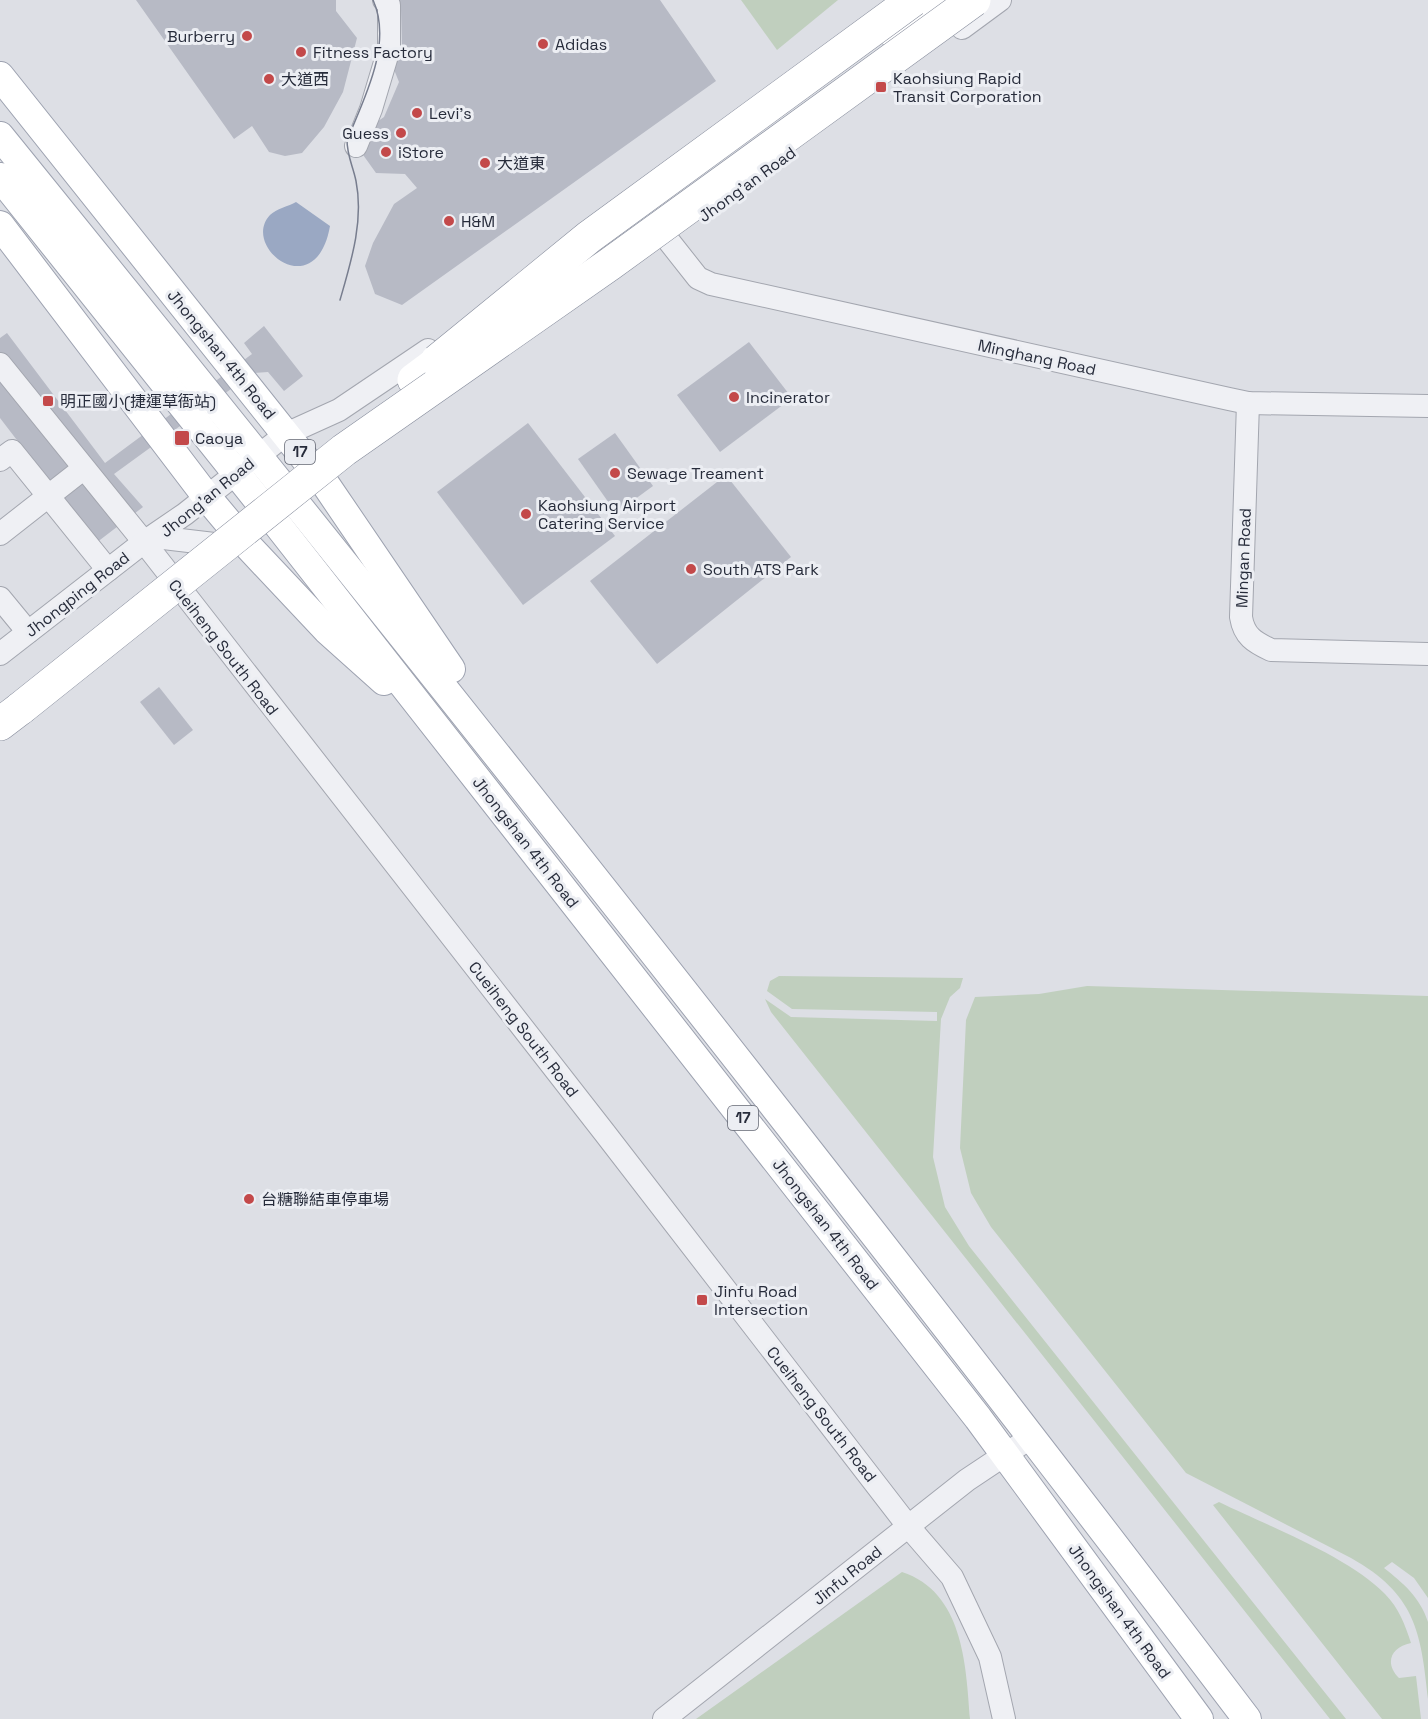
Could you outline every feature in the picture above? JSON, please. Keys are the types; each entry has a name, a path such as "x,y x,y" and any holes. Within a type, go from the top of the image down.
{"highway":[{"path":"7,707 344,450 589,237 913,0"},
{"path":"419,387 935,0"},
{"path":"419,387 606,254 954,0"},
{"path":"419,387 610,264 974,0"}],"main road":[{"name":"Jhongshan 4th Road","path":"0,76 326,485 573,849"},
{"name":"Jhongshan 4th Road","path":"0,136 573,849 1033,1436 1247,1719"},
{"name":"Jhongshan 4th Road","path":"0,177 444,736 1005,1455 1199,1719"},
{"name":"Jhongshan 4th Road","path":"0,225 206,496 248,546 327,630 444,736"}],"street":[{"path":"356,146 389,49 389,5 384,0"},
{"name":"Jhong'an Road","path":"149,539 286,434 339,410 397,373 467,322 683,153 894,0"},
{"name":"Jhong'an Road","path":"467,322 680,179 924,0"},
{"name":"Jhong'an Road","path":"492,364 549,302 964,0"},
{"name":"Jhong'an Road","path":"149,539 248,546 326,485 492,364 1000,0"},
{"name":"Minghang Road","path":"668,240 698,278 711,284 1248,403 1428,406"},
{"name":"Cueiheng South Road","path":"0,364 83,470 149,539 908,1526 952,1577 990,1657 1004,1719"},
{"name":"Mingan Road","path":"1248,403 1241,596 1243,628 1250,638 1272,650 1428,654"},
{"path":"6,455 49,496 108,570"},
{"path":"0,534 83,470"},
{"name":"Jhongping Road","path":"0,654 149,539"},
{"path":"0,598 28,632"},
{"name":"Jinfu Road","path":"664,1719 967,1480 1033,1436"}],"green space":[{"path":"741,0 838,0 777,50"},
{"path":"779,976 963,978 960,988 950,997 941,1019 933,1157 945,1207 969,1246 1346,1719 1330,1719 771,1012 765,999 791,1017 937,1021 937,1012 792,1009 767,991 770,981"},
{"path":"1087,986 1428,996 1428,1598 1414,1578 1392,1562 1384,1568 1416,1598 1425,1613 1428,1622 1428,1699 1422,1653 1411,1616 1389,1586 1351,1558 1186,1473 991,1227 971,1193 960,1148 966,1020 975,997 1039,994"},
{"path":"1219,1502 1329,1555 1369,1580 1390,1599 1404,1623 1411,1643 1394,1652 1392,1667 1399,1678 1416,1676 1421,1719 1382,1719 1213,1505"},
{"path":"902,1572 922,1582 938,1596 949,1613 963,1654 970,1719 696,1719"}],"water":[{"path":"296,202 330,226 322,250 310,263 297,266 284,262 272,254 265,241 263,228 270,215"}],"building":[{"name":"大道西","path":"136,0 336,0 336,11 357,38 343,92 324,127 302,153 285,156 269,152 252,126 234,139"},
{"name":"大道東","path":"396,0 660,0 716,81 402,305 375,294 365,266 373,243 394,204 417,188 405,174 376,173 361,152 365,130 384,117 399,82 393,67 402,47 401,10"},
{"path":"264,326 303,376 284,391 268,372 253,373 114,474 143,507 96,543 0,418 0,338 7,333 105,463 252,354 244,343"},
{"name":"Incinerator","path":"749,342 792,398 720,452 677,395"},
{"name":"Kaohsiung Airport Catering Service","path":"528,423 615,536 523,605 437,492"},
{"name":"Sewage Treament","path":"615,433 653,486 616,513 578,459"},
{"name":"South ATS Park","path":"726,475 791,557 657,664 590,581"},
{"path":"159,687 193,730 174,745 140,702"}],"tram line":[{"path":"340,300 355,241 358,211 356,181 347,140 374,71 380,35 373,0"}],"place":[{"name":"Burberry","path":"247,36"},
{"name":"Adidas","path":"543,44"},
{"name":"Fitness Factory","path":"301,52"},
{"name":"大道西","path":"269,79"},
{"name":"Kaohsiung Rapid Transit Corporation","path":"881,87"},
{"name":"Levi's","path":"417,113"},
{"name":"Guess","path":"401,133"},
{"name":"iStore","path":"386,152"},
{"name":"大道東","path":"485,163"},
{"name":"H&M","path":"449,221"},
{"name":"Incinerator","path":"734,397"},
{"name":"明正國小(捷運草衙站)","path":"48,401"},
{"name":"Caoya","path":"182,438"},
{"name":"Sewage Treament","path":"615,473"},
{"name":"Kaohsiung Airport Catering Service","path":"526,514"},
{"name":"South ATS Park","path":"691,569"},
{"name":"台糖聯結車停車場","path":"249,1199"},
{"name":"Jinfu Road Intersection","path":"702,1300"}]}
